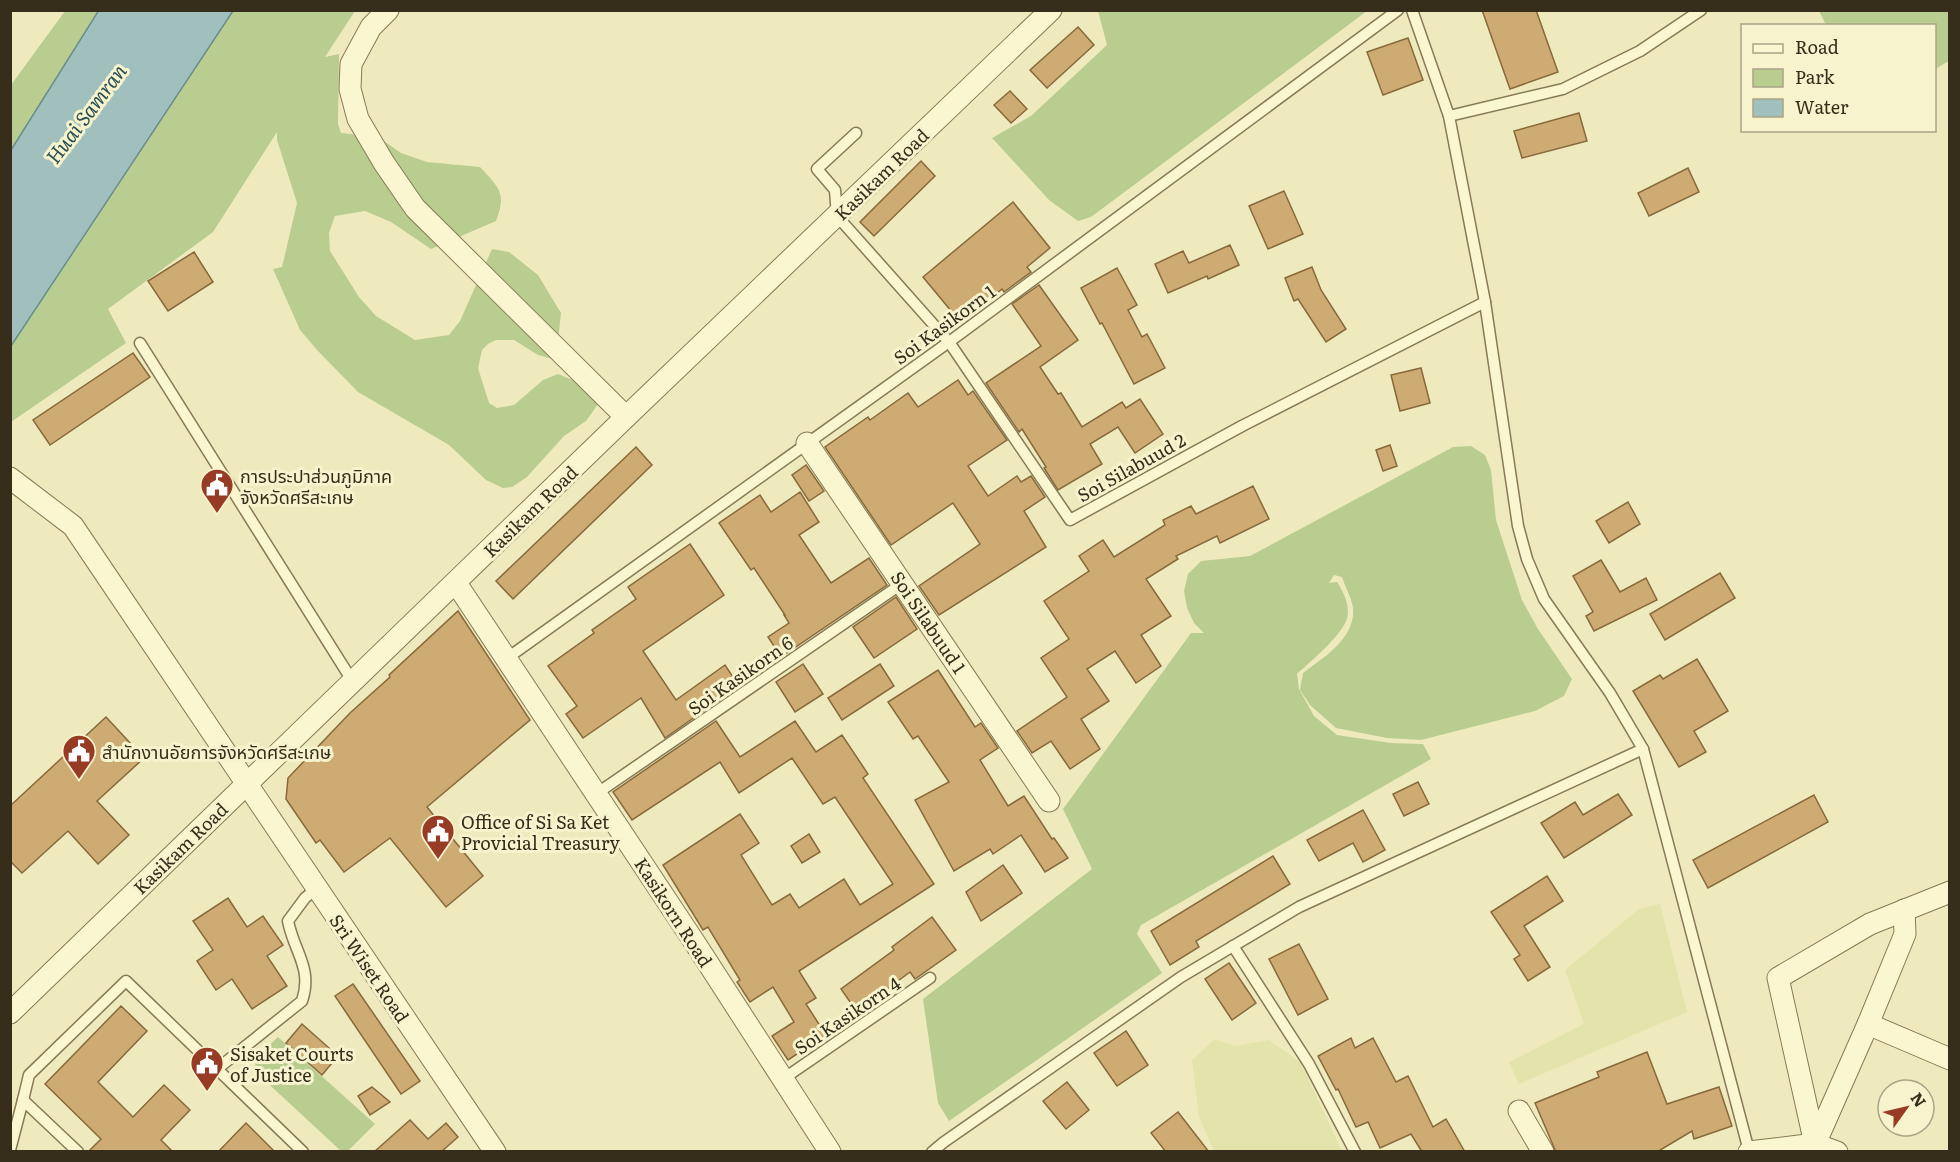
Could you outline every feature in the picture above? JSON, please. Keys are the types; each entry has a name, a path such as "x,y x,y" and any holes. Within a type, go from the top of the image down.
{"street":[{"path":"388,10 371,27 351,64 350,89 358,119 415,208 626,417"},
{"name":"Kasikam Road","path":"14,1002 353,682 1051,10"},
{"name":"Soi Silabuud 1","path":"807,443 1049,801"},
{"name":"Sri Wiset Road","path":"10,478 73,526 495,1152"},
{"name":"Kasikorn Road","path":"456,583 830,1152"},
{"path":"1815,1144 1778,978 1870,924 1950,892"},
{"path":"1815,1144 1905,934 1904,910"},
{"path":"1868,1024 1950,1059"},
{"path":"1519,1111 1543,1152"},
{"path":"1749,1151 1815,1144 1837,1152"}],"lane":[{"name":"Soi Kasikorn 1","path":"506,659 949,342 1398,10"},
{"path":"1412,10 1449,116 1485,302 1518,526 1527,559 1545,600 1610,693 1643,749 1749,1151"},
{"path":"1449,116 1563,89 1640,51 1701,10"},
{"path":"837,216 835,190 817,169 856,133"},
{"name":"Soi Silabuud 2","path":"837,216 949,342 1070,520 1242,426 1485,302"},
{"path":"140,343 353,682"},
{"name":"Soi Kasikorn 6","path":"596,794 903,583"},
{"path":"932,1152 1181,976 1299,907 1643,749"},
{"path":"217,1069 302,1001 307,988 305,968 291,936 288,921 305,898 316,888"},
{"path":"1233,946 1309,1064 1355,1152"},
{"name":"Soi Kasikorn 4","path":"783,1079 930,978"},
{"path":"10,1150 29,1075 126,981 303,1152"},
{"path":"23,1100 78,1152"}],"green space":[{"path":"233,10 355,11 325,57 339,54 338,124 341,133 378,137 401,153 427,162 480,167 499,191 501,203 496,221 431,249 391,222 365,211 335,216 329,233 330,251 359,297 376,316 415,340 449,335 460,321 492,249 509,252 538,275 561,313 556,360 538,355 514,340 496,340 488,344 482,350 478,368 489,403 497,408 514,405 543,380 558,374 589,387 601,400 586,421 564,436 527,477 512,487 503,488 486,480 449,445 358,392 300,330 273,269 282,267 297,203 277,140 277,132 213,232 108,309 126,343 11,422 11,346"},
{"path":"1098,10 1367,11 1091,217 1078,221 1049,200 992,138 1031,116 1107,45"},
{"path":"65,11 99,11 11,150 11,85"},
{"path":"1819,11 1949,11 1949,61 1936,68 1936,24 1826,24"},
{"path":"1471,446 1485,455 1491,470 1496,520 1522,600 1538,629 1572,679 1564,696 1535,711 1421,740 1387,738 1336,728 1310,705 1300,690 1303,673 1337,646 1344,638 1353,619 1352,604 1342,577 1334,575 1329,583 1337,582 1343,593 1348,609 1346,620 1336,637 1297,674 1299,689 1314,716 1337,735 1391,743 1423,744 1431,759 1141,925 1137,934 1162,973 949,1121 938,1103 923,999 1092,869 1063,809 1191,633 1204,633 1194,623 1187,608 1184,591 1188,574 1201,561 1250,556 1453,447"},
{"path":"1660,904 1687,1012 1519,1084 1509,1062 1584,1024 1565,970 1639,909"},
{"path":"278,1037 375,1124 348,1151 341,1151 260,1076 255,1067 256,1058"},
{"path":"1215,1039 1235,1046 1269,1040 1300,1062 1342,1151 1214,1151 1199,1117 1192,1060"}],"water":[{"name":"Huai Samran","path":"99,10 233,11 11,346 11,150"}],"building":[{"path":"1482,10 1536,10 1558,72 1510,89"},
{"path":"1078,27 1094,45 1047,88 1030,70"},
{"path":"1408,38 1423,80 1383,95 1367,52"},
{"path":"1010,91 1027,109 1011,123 994,105"},
{"path":"1579,113 1587,141 1522,158 1514,131"},
{"path":"921,161 935,176 874,236 860,222"},
{"path":"1688,168 1699,192 1649,216 1638,193"},
{"path":"1284,191 1303,234 1268,249 1249,206"},
{"path":"1013,202 1050,248 1027,267 1031,272 1004,292 1002,289 961,323 923,277"},
{"path":"1230,245 1239,265 1168,293 1155,264 1183,251 1189,263"},
{"path":"194,252 213,282 168,311 148,281"},
{"path":"1312,267 1321,290 1346,329 1326,342 1298,299 1294,301 1285,278"},
{"path":"1117,268 1137,305 1128,310 1142,337 1147,334 1165,368 1134,384 1081,288"},
{"path":"1039,285 1078,340 1040,367 1058,394 1061,393 1082,427 1122,402 1126,408 1140,399 1163,434 1135,453 1118,427 1090,444 1102,464 1058,490 1022,429 1019,432 986,383 1041,346 1012,304"},
{"path":"133,353 150,377 50,445 33,420"},
{"path":"1421,368 1430,403 1400,411 1391,375"},
{"path":"958,380 968,395 973,391 1007,440 968,466 988,496 1017,476 1021,482 1031,476 1045,497 1024,511 1046,547 939,615 919,586 980,544 953,503 891,545 825,447 868,417 870,420 908,393 918,407"},
{"path":"1390,445 1397,466 1383,471 1376,450"},
{"path":"636,447 652,465 513,599 496,581"},
{"path":"806,465 824,491 809,501 792,475"},
{"path":"1253,486 1269,519 1220,543 1217,536 1176,556 1178,559 1146,579 1171,616 1141,635 1161,666 1136,683 1115,651 1087,669 1109,701 1081,719 1100,749 1070,769 1051,741 1032,753 1017,731 1067,697 1041,658 1069,639 1044,601 1089,571 1079,556 1103,540 1114,557 1165,525 1163,520 1191,506 1196,514"},
{"path":"800,492 819,522 799,535 831,583 869,558 887,585 781,657 768,637 789,623 754,568 751,570 719,523 760,495 771,512"},
{"path":"1628,502 1640,524 1609,543 1596,521"},
{"path":"690,544 724,595 643,651 676,700 725,665 739,686 665,738 641,698 583,738 566,714 577,706 548,666 594,633 592,630 636,599 628,587"},
{"path":"1601,560 1620,592 1646,578 1657,600 1594,631 1586,616 1593,612 1573,576"},
{"path":"1720,573 1735,598 1665,640 1650,614"},
{"path":"896,597 917,629 874,658 853,627"},
{"path":"458,611 530,720 427,807 483,876 446,907 390,838 344,872 320,840 316,843 286,799 288,778 350,713"},
{"path":"1697,659 1728,711 1694,731 1706,752 1679,767 1633,691 1660,675 1663,679"},
{"path":"803,664 823,694 795,712 776,682"},
{"path":"880,664 894,686 842,720 828,698"},
{"path":"938,670 975,727 981,723 998,748 980,760 1008,806 1024,796 1052,839 1054,838 1068,858 1045,872 1021,835 993,854 990,849 954,871 915,800 949,782 918,736 913,739 888,702"},
{"name":"สำนักงานอัยการจังหวัดศรีสะเกษ","path":"106,717 144,758 97,801 129,835 98,864 68,831 22,873 10,861 10,806"},
{"path":"716,721 740,757 795,721 816,752 842,735 868,774 863,778 934,884 799,971 816,998 806,1004 826,1035 788,1060 772,1036 794,1022 773,987 750,1002 737,982 740,980 708,927 703,930 663,865 740,814 759,843 741,855 772,905 790,894 799,908 844,879 860,905 893,884 835,797 823,804 792,758 739,793 720,762 632,820 613,792"},
{"path":"1418,782 1429,804 1404,816 1393,794"},
{"path":"1618,794 1632,815 1564,858 1541,823 1575,802 1583,815"},
{"path":"1814,795 1828,822 1708,888 1693,860"},
{"path":"1363,810 1385,850 1363,862 1353,843 1319,861 1307,840"},
{"path":"809,834 820,852 802,863 791,846"},
{"path":"1273,856 1290,884 1196,941 1199,947 1170,965 1151,931"},
{"path":"1003,865 1022,893 981,921 966,892"},
{"path":"1547,876 1563,901 1524,926 1550,967 1528,981 1514,959 1520,955 1491,912"},
{"path":"228,898 247,927 263,916 283,945 267,956 287,986 252,1009 232,979 216,990 197,961 213,950 193,921"},
{"path":"932,917 956,950 915,979 910,972 857,1012 841,989 894,950 892,947"},
{"path":"1299,944 1328,999 1298,1015 1269,959"},
{"path":"1229,963 1256,1003 1232,1020 1205,979"},
{"path":"353,984 420,1081 401,1094 335,996"},
{"path":"121,1006 147,1031 98,1082 133,1117 164,1085 190,1110 161,1140 173,1152 88,1152 101,1139 45,1084"},
{"path":"302,1024 338,1056 322,1075 286,1043"},
{"path":"1126,1031 1148,1065 1117,1086 1094,1053"},
{"path":"1351,1038 1355,1048 1373,1038 1396,1082 1408,1076 1433,1127 1446,1119 1465,1152 1422,1152 1411,1134 1380,1148 1368,1122 1356,1127 1338,1089 1336,1090 1318,1056"},
{"path":"1647,1052 1667,1104 1719,1087 1732,1126 1694,1139 1692,1131 1657,1152 1556,1152 1535,1103 1599,1077 1597,1072"},
{"path":"1067,1082 1089,1110 1066,1129 1043,1101"},
{"path":"372,1087 390,1102 370,1115 358,1096"},
{"path":"1178,1112 1209,1152 1166,1152 1151,1133"},
{"path":"410,1120 428,1139 446,1123 458,1137 441,1152 374,1152"},
{"path":"246,1123 275,1152 218,1152"}],"place":[{"name":"การประปาส่วนภูมิภาค จังหวัดศรีสะเกษ","path":"217,514"},
{"name":"สำนักงานอัยการจังหวัดศรีสะเกษ","path":"79,780"},
{"name":"Office of Si Sa Ket Provicial Treasury","path":"438,860"},
{"name":"Sisaket Courts of Justice","path":"207,1092"}]}
